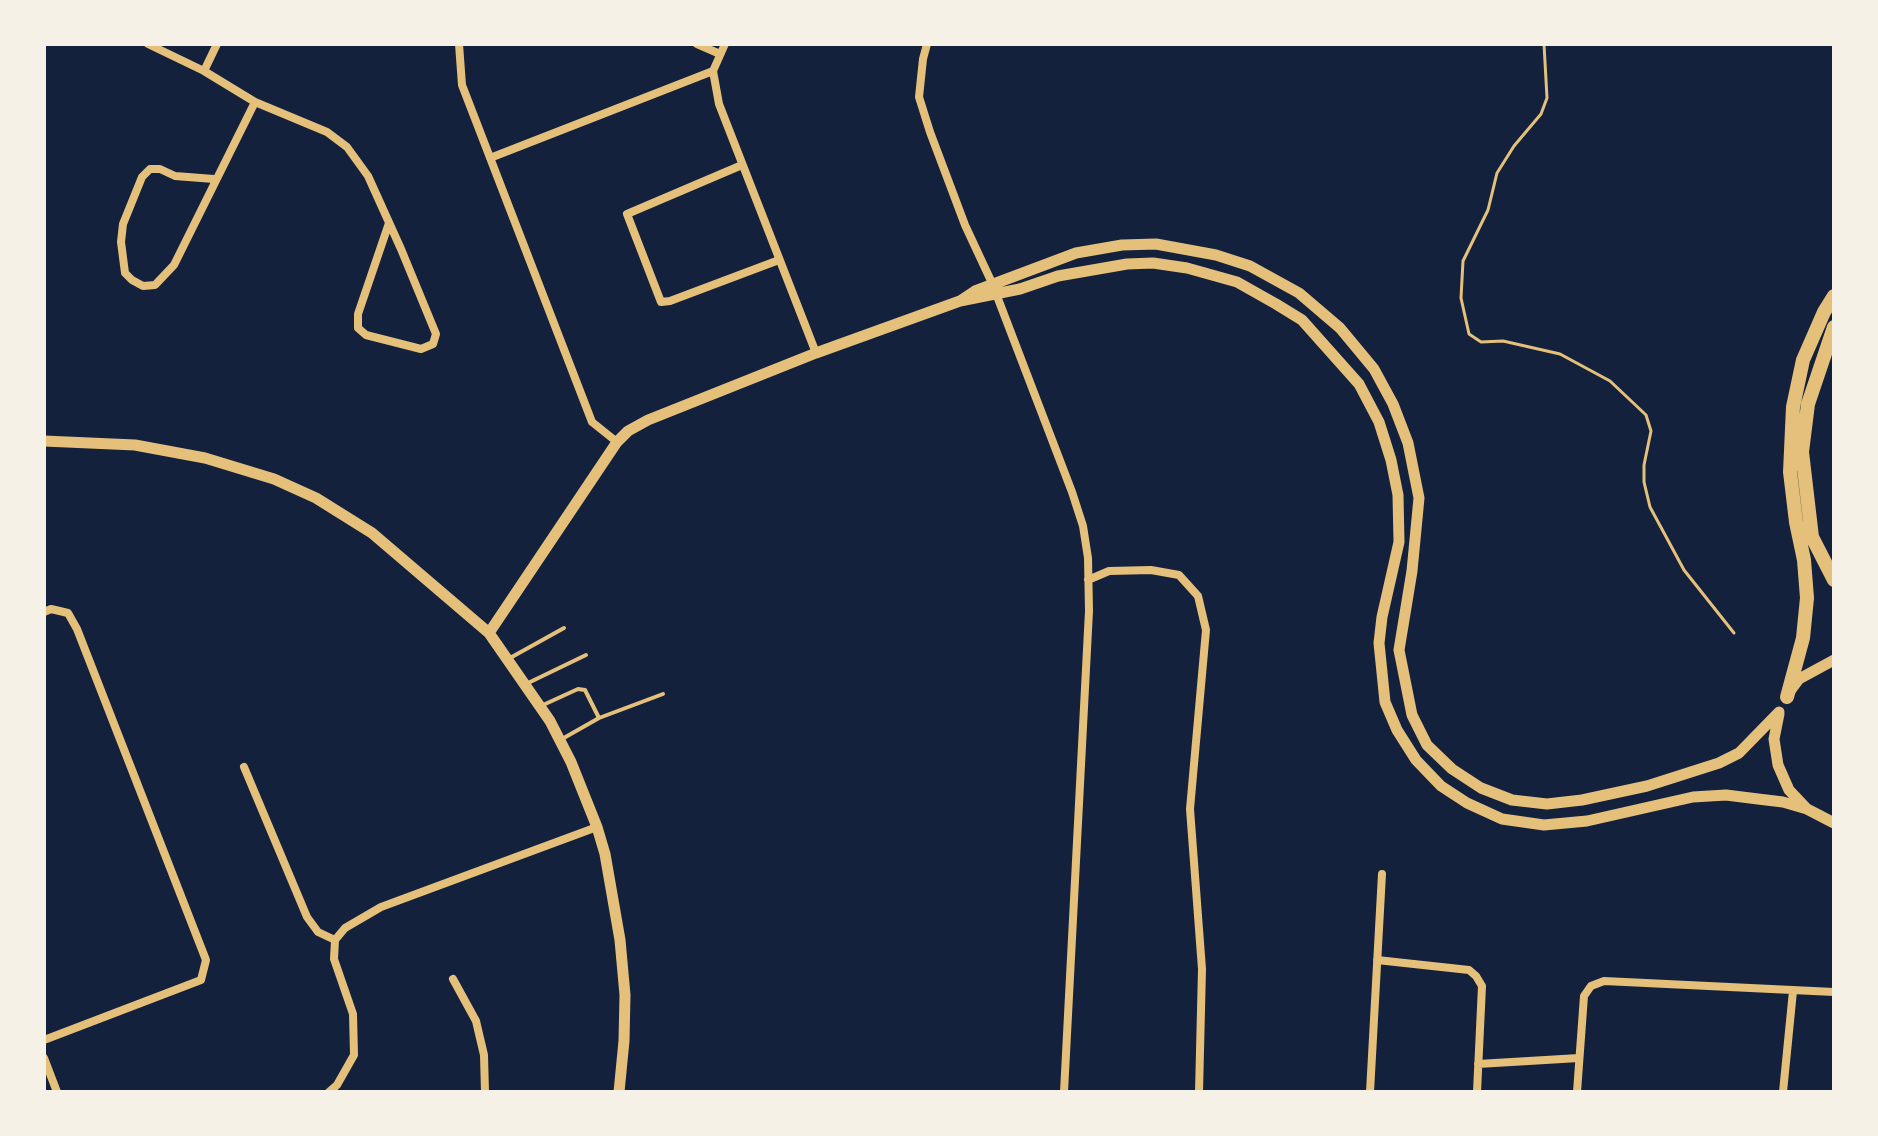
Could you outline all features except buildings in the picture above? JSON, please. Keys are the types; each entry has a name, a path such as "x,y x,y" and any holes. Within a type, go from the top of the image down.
{"main road":[{"path":"1787,697 1803,638 1807,598 1790,472 1793,407 1803,360 1834,296"},
{"path":"1834,327 1808,404 1802,452 1812,537 1834,580"}],"street":[{"path":"148,44 204,71 255,102 327,132 347,147 368,176 389,223 436,334 433,344 421,349 366,335 358,328 358,314 389,223"},
{"path":"204,71 217,44"},
{"path":"459,44 462,85 592,422 617,442"},
{"path":"697,44 720,54"},
{"path":"725,44 713,71 719,104 816,353"},
{"path":"927,44 919,97 965,225 994,289 1083,526 1088,558 1089,611 1064,1092"},
{"path":"490,158 713,71"},
{"path":"214,179 175,176 160,169 150,169 142,177 123,224 121,242 125,273 132,280 143,286 155,285 174,265 214,179 255,102"},
{"path":"742,165 627,214 661,302 779,260"},
{"path":"994,289 1076,253 1122,245 1156,244 1216,255 1250,266 1299,293 1340,328 1374,369 1393,404 1408,443 1419,498 1412,571 1399,650 1412,715 1427,745 1452,769 1481,788 1512,800 1547,804 1647,786 1707,768 1739,753 1779,712 1799,679 1834,660"},
{"path":"489,633 617,442 628,431 648,420 816,353 960,301 975,291 1127,264 1153,263 1187,268 1237,282 1302,320 1359,384 1379,422 1398,495 1399,542 1379,643 1385,702 1397,730 1416,760 1441,786 1467,803 1502,819 1544,825 1587,821 1693,797 1726,795 1783,802 1807,809 1830,822 1834,832"},
{"path":"44,441 135,445 205,458 274,479 316,498 372,533 489,633 541,706 560,740 597,827 613,887 622,954 624,1026 619,1092"},
{"path":"1088,580 1109,571 1151,570 1179,575 1198,596 1206,630 1190,809 1202,969 1199,1092"},
{"path":"44,612 51,609 68,613 77,629 206,960 201,980 44,1040"},
{"path":"1779,712 1774,739 1778,765 1789,790 1807,809"},
{"path":"244,767 307,917 318,932 335,940"},
{"path":"329,1092 337,1085 354,1055 353,1014 334,959 335,940 345,928 381,907 597,827"},
{"path":"1370,1092 1382,874"},
{"path":"1377,960 1469,970 1476,976 1482,986 1477,1092"},
{"path":"453,979 476,1021 484,1055 485,1092"},
{"path":"1577,1092 1584,996 1591,986 1604,981 1834,992"},
{"path":"1783,1092 1793,991"},
{"path":"44,1058 57,1092"},
{"path":"1478,1064 1579,1058"}],"lane":[{"path":"508,659 564,628"},
{"path":"526,684 586,655"},
{"path":"541,706 578,689 585,690 599,718"},
{"path":"560,740 599,718 663,694"}],"path":[{"path":"1544,44 1547,98 1541,114 1514,146 1497,173 1488,210 1463,261 1461,298 1469,334 1481,342 1503,341 1560,354 1610,381 1646,415 1651,431 1644,482 1650,507 1684,570 1734,633"}]}
